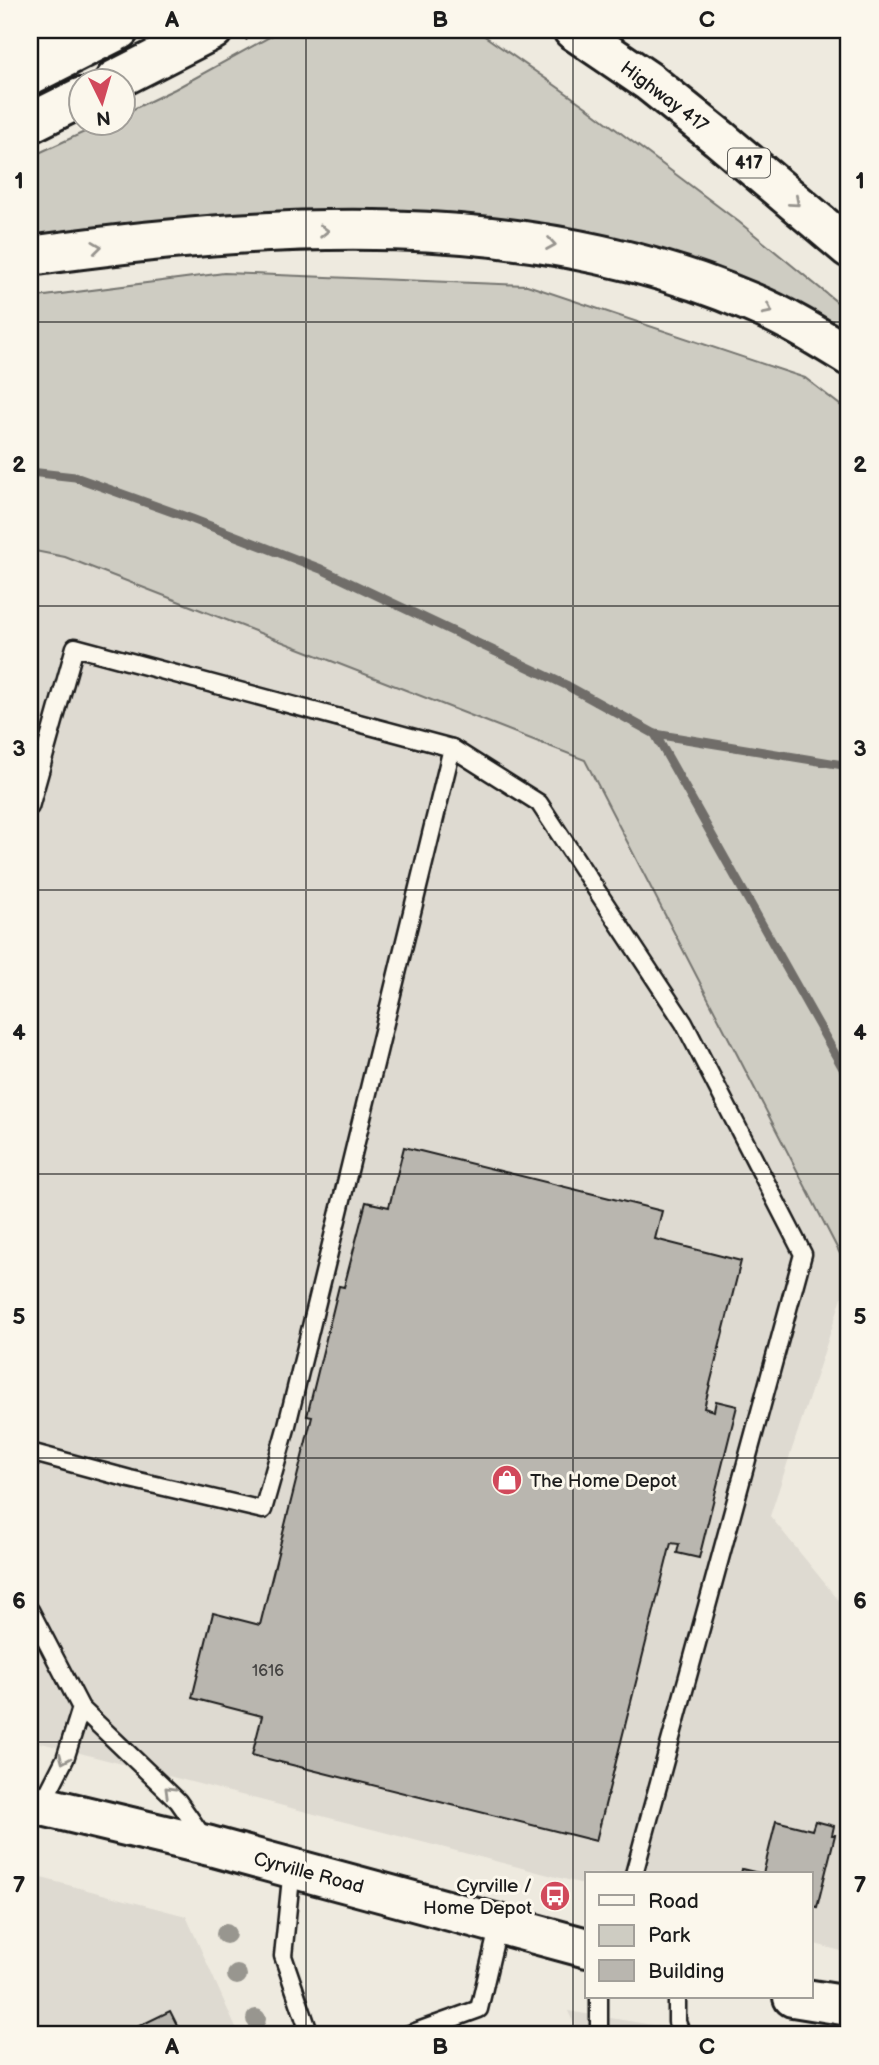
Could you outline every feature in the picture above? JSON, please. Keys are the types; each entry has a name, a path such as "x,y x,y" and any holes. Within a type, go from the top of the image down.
{"main road":[{"path":"30,40 59,30"},
{"path":"30,75 119,30"},
{"path":"136,69 213,30"},
{"path":"555,30 648,81"},
{"name":"Highway 417","path":"573,30 648,81 849,248"},
{"path":"30,123 66,104"},
{"path":"30,256 138,242 259,234 378,230 465,233 556,245 689,279 753,303 849,356"},
{"name":"Cyrville Road","path":"35,1805 210,1846 585,1947"},
{"path":"799,1998 849,2006"}],"lane":[{"path":"30,807 75,647 452,748 540,803 684,1023 803,1254 635,1872"},
{"path":"30,1452 263,1510 287,1425 452,748"},
{"path":"30,1610 81,1708 178,1801 210,1846"},
{"path":"35,1805 65,1759 81,1708"},
{"path":"292,1868 283,1956 310,2035"},
{"path":"407,2035 479,2008 499,1924"},
{"path":"599,1998 599,2035"},
{"path":"677,1998 677,2022 682,2035"}],"shaded area":[{"path":"30,550 65,557 585,760 849,1271 770,1516 849,1613 849,1953 812,1943 812,1872 585,1872 585,1884 30,1740"},
{"path":"30,1875 186,1916 239,2035 30,2035"},
{"path":"568,2011 713,2035 579,2035"}],"green space":[{"path":"282,30 476,30 589,109 739,222 849,312 849,340 656,252 30,242 30,157 76,136 136,136 136,108"},
{"path":"224,273 527,285 805,378 849,412 849,1271 585,760 65,557 30,550 30,298"}],"building":[{"name":"The Home Depot","path":"404,1147 662,1211 655,1239 741,1261 704,1408 714,1411 716,1401 737,1406 699,1558 677,1553 679,1544 671,1543 596,1841 252,1755 262,1716 192,1698 213,1613 260,1625 312,1417 307,1416 339,1286 344,1287 366,1202 389,1207"},
{"path":"776,1821 812,1830 815,1821 834,1826 832,1835 835,1835 817,1907 812,1906 812,1872 763,1872"},
{"path":"170,2011 182,2035 136,2035 133,2029"}],"waterway":[{"path":"30,472 75,477 321,569 566,685 655,734 849,1079"},
{"path":"655,734 849,766"}],"place":[{"name":"The Home Depot","path":"507,1480"},
{"name":"Cyrville / Home Depot","path":"555,1896"}]}
